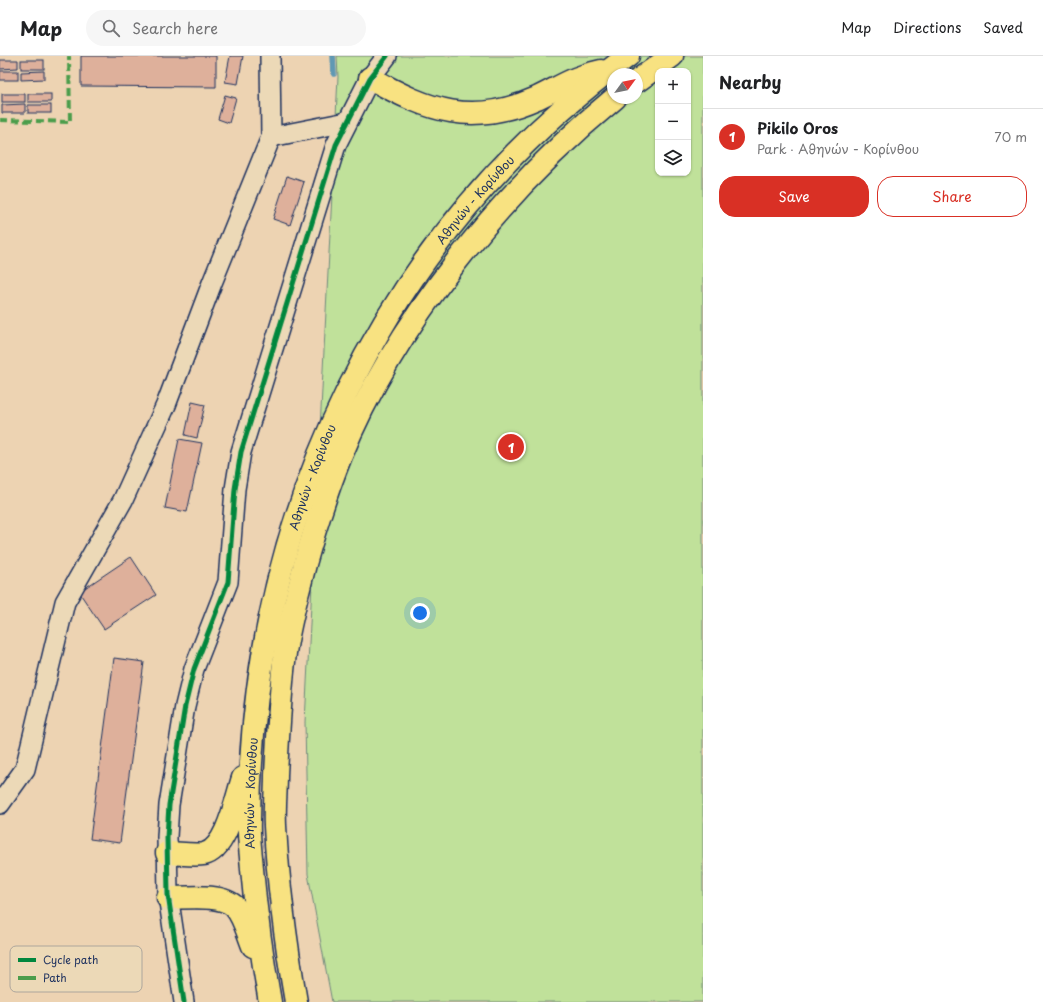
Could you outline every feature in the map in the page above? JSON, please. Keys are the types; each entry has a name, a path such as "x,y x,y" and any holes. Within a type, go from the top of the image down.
{"highway":[{"name":"Αθηνών - Κορίνθου","path":"611,68 628,56"},
{"path":"643,77 672,56"},
{"path":"370,78 405,96 438,108 455,113 480,114 507,110 538,97 564,82 588,74 607,70"},
{"name":"Αθηνών - Κορίνθου","path":"270,1002 265,978 255,901 248,824 251,754 255,700 265,641 292,530 307,484 345,392 400,296 480,191 563,107 607,71"},
{"name":"Αθηνών - Κορίνθου","path":"296,1002 281,900 275,823 277,754 285,651 296,598 326,497 340,457 382,372 421,311 461,256 501,207 581,126 608,104"},
{"path":"167,853 203,854 212,851 220,843 251,754"},
{"path":"168,898 215,898 228,901 235,907 240,916 265,978"}],"street":[{"path":"0,804 25,769 65,602 122,500 166,405 212,283 272,137 270,56"},
{"path":"184,1002 168,898 167,853 169,805 185,706 194,670 228,582 235,489 241,452 336,145 370,78 387,56"},
{"path":"272,137 347,122"}],"green space":[{"path":"337,56 703,56 703,1002 332,1002 308,874 305,722 338,77"}],"building":[{"path":"81,56 216,56 216,87 81,86"},
{"path":"230,56 243,56 238,84 225,82"},
{"path":"0,60 18,60 18,68 0,69"},
{"path":"21,60 44,60 44,69 21,69"},
{"path":"0,71 18,71 18,80 0,80"},
{"path":"44,71 44,79 21,80 21,72"},
{"path":"2,94 25,94 25,102 2,102"},
{"path":"28,94 51,94 51,102 28,102"},
{"path":"225,95 236,98 229,123 218,119"},
{"path":"25,104 25,113 2,113 2,105"},
{"path":"28,105 51,105 51,113 28,113"},
{"path":"287,176 304,182 290,225 273,219"},
{"path":"192,402 205,405 197,438 185,435"},
{"path":"179,439 202,443 187,512 165,508"},
{"path":"131,557 156,595 104,629 79,592"},
{"path":"114,658 144,662 120,843 90,839"}],"waterway":[{"path":"333,56 334,74"}],"marked path":[{"path":"0,120 70,122 69,56"}],"cycle path":[{"path":"184,1002 168,895 167,837 169,805 185,706 194,669 228,582 235,489 241,452 336,145 370,78 387,56"}],"place":[{"name":"Pikilo Oros","path":"511,447"}]}
